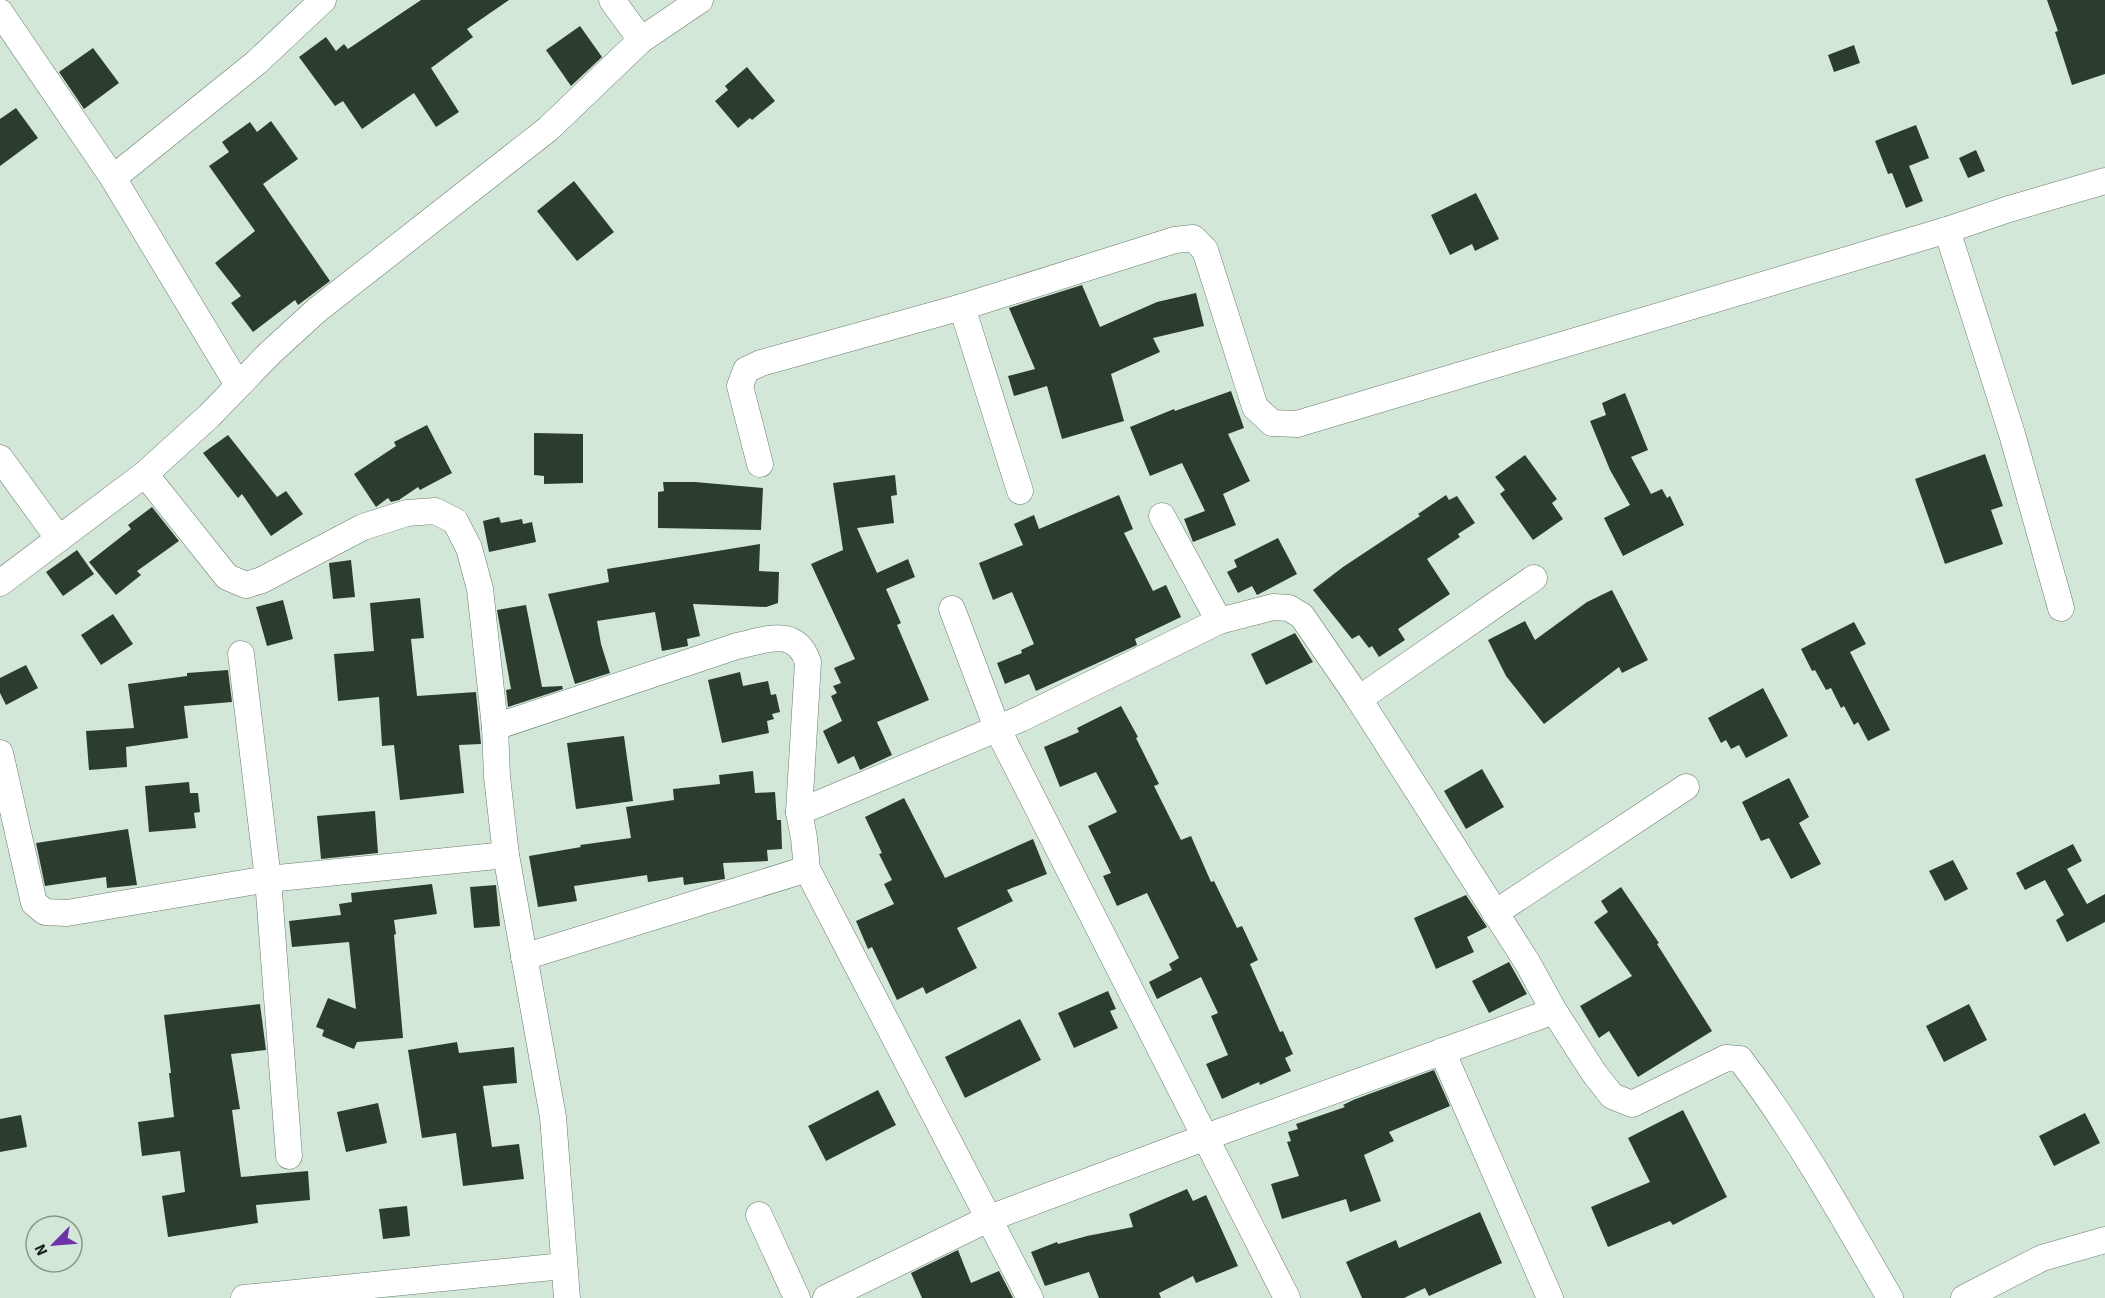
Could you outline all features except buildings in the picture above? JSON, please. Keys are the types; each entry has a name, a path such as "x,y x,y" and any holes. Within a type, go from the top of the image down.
{"street":[{"path":"113,178 256,63 323,0"},
{"path":"612,0 641,40"},
{"path":"0,583 145,474 210,416 238,384 317,310 548,129 641,40 700,0"},
{"path":"0,12 113,178 238,384"},
{"path":"760,464 740,386 746,370 761,363 962,307 1175,240 1193,238 1205,250 1255,407 1272,423 1297,424 2105,181"},
{"path":"1947,230 2012,434 2061,608"},
{"path":"962,307 1020,490"},
{"path":"0,458 59,538"},
{"path":"145,474 226,578 246,585 262,580 363,527 407,513 435,511 455,521 469,548 480,589 506,855 553,1117 567,1298"},
{"path":"1162,516 1219,621"},
{"path":"1359,699 1534,578"},
{"path":"799,812 997,728 1219,621 1273,606 1289,608 1302,616 1359,699 1527,962 1554,1011 1594,1073 1612,1096 1632,1104 1726,1058 1740,1059 1760,1085 1814,1168 1890,1298"},
{"path":"952,609 997,728 1287,1298"},
{"path":"495,727 737,646 777,638 793,640 803,649 808,662 799,812 807,869 1030,1298"},
{"path":"241,654 268,879 289,1156"},
{"path":"0,753 34,903 45,912 67,913 268,879 506,855"},
{"path":"1496,913 1686,787"},
{"path":"524,957 807,869"},
{"path":"826,1298 990,1218 1554,1011"},
{"path":"1442,1052 1550,1298"},
{"path":"759,1215 797,1298"},
{"path":"1964,1298 2042,1258 2105,1240"},
{"path":"244,1298 563,1266"}]}
